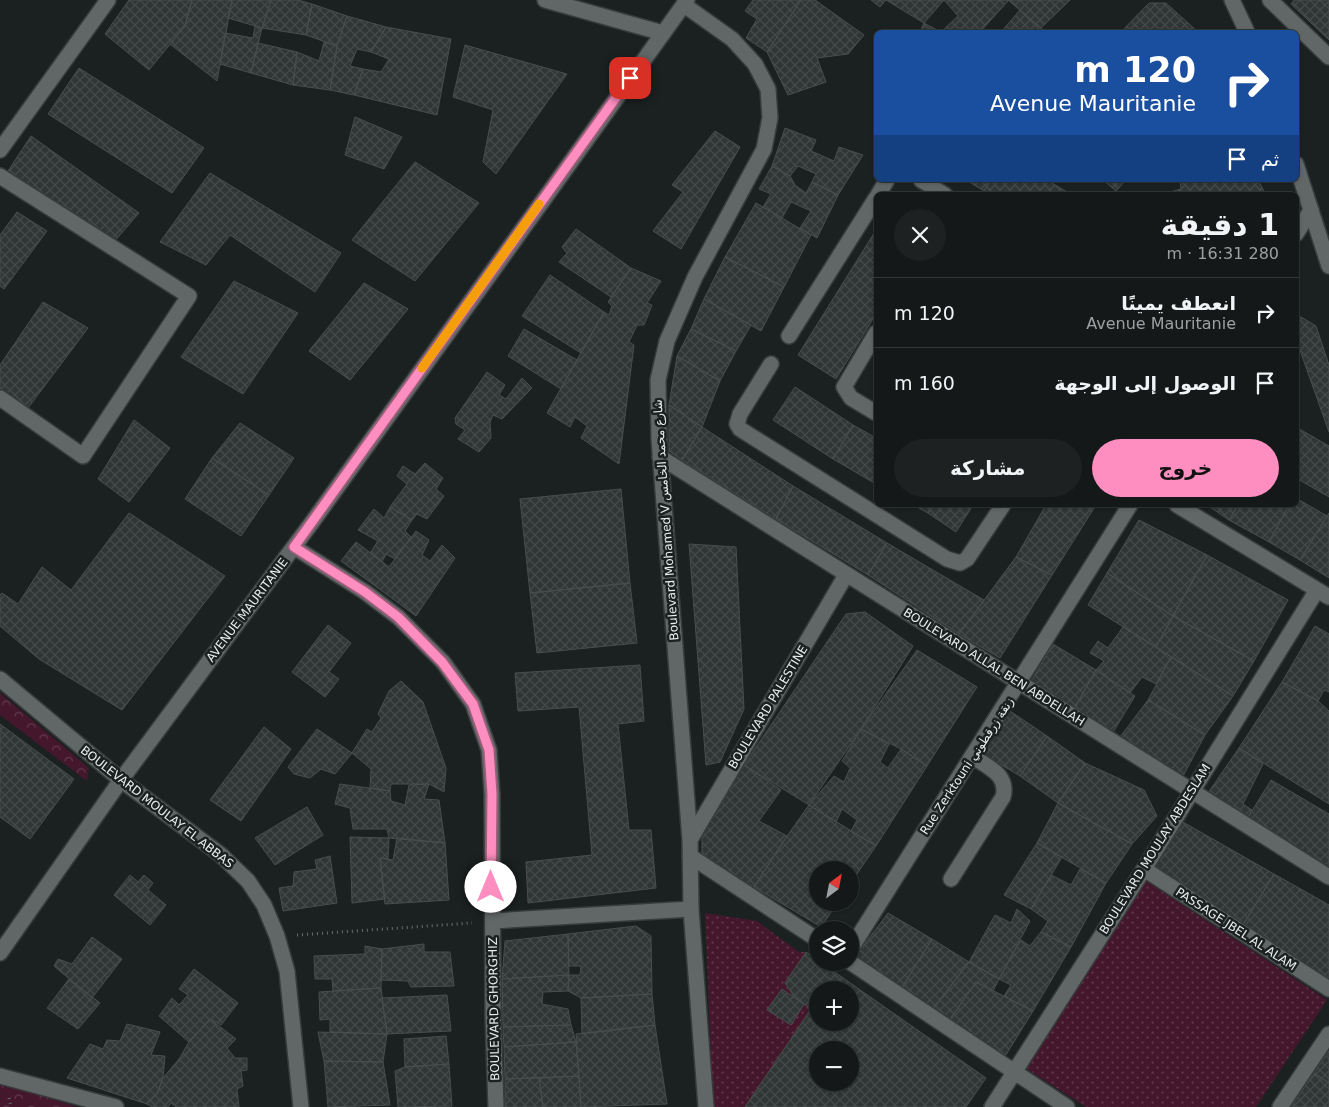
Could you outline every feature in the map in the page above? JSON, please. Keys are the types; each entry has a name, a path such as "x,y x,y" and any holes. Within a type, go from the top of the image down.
{"street":[{"path":"0,150 108,0"},
{"path":"545,0 664,33"},
{"path":"1232,0 1246,30"},
{"path":"1270,0 1329,57"},
{"name":"AVENUE MAURITANIE","path":"0,953 121,780 294,547 686,2"},
{"name":"Boulevard Mohamed V شارع محمد الخامس","path":"686,2 732,39 755,64 768,89 770,118 764,149 695,276 667,341 658,380 660,458 690,840 691,909 706,1107"},
{"path":"1299,173 1329,266"},
{"path":"0,176 189,296 83,456 0,398"},
{"path":"923,182 940,192"},
{"path":"789,336 874,201"},
{"path":"1299,229 1311,210"},
{"path":"874,336 844,387 851,398 874,412"},
{"path":"772,364 740,414 737,424 740,429 947,559 960,563 967,559 1002,507"},
{"name":"BOULEVARD ALLAL BEN ABDELLAH","path":"660,458 1329,877"},
{"name":"Rue Zerktouni زنقة زرقطوني","path":"859,936 1020,683 1129,507"},
{"path":"1180,507 1323,594"},
{"name":"BOULEVARD GHORGHIZ","path":"294,547 365,592 398,617 442,662 473,704 489,750 492,794 496,1107"},
{"name":"BOULEVARD PALESTINE","path":"690,840 846,574"},
{"name":"BOULEVARD MOULAY ABDESLAM","path":"992,1107 1192,791 1323,594"},
{"name":"BOULEVARD MOULAY EL ABBAS","path":"0,679 121,780 221,855 248,881 264,906 278,936 287,971 301,1107"},
{"path":"951,879 1003,797 1005,789 1000,775 972,756"},
{"path":"690,856 809,934"},
{"name":"PASSAGE JBEL AL ALAM","path":"1144,869 1329,989"},
{"path":"493,922 691,909"},
{"path":"859,968 1066,1107"},
{"path":"1280,1107 1329,1034"},
{"path":"0,1076 116,1107"}],"path":[{"path":"278,936 493,922"}],"green space":[{"path":"0,693 89,768 87,781 0,715"},
{"path":"1146,881 1327,1000 1256,1107 1086,1107 1027,1069"},
{"path":"705,913 757,921 799,952 806,952 785,983 794,997 782,989 767,1010 791,1024 804,1004 809,1008 809,1012 745,1107 713,1107"},
{"path":"0,1083 77,1107 0,1107"}],"building":[{"path":"129,0 192,0 185,26 149,70 105,34"},
{"path":"192,0 232,0 217,81 170,44 185,26"},
{"path":"232,0 271,0 262,28 228,18"},
{"path":"271,0 298,0 312,4 306,35 262,28"},
{"path":"753,0 801,0 767,52 746,38 757,19 745,11"},
{"path":"801,0 815,0 864,35 848,54 817,58 826,82 788,95 767,52"},
{"path":"871,0 886,0 880,7"},
{"path":"886,0 944,0 924,23"},
{"path":"944,0 1008,0 982,30 943,30 958,16"},
{"path":"1008,0 1070,0 1041,28"},
{"path":"1294,0 1329,0 1329,40 1291,4"},
{"path":"1149,3 1166,3 1196,30 1123,30"},
{"path":"312,4 347,16 337,46 306,35"},
{"path":"1020,10 1044,30 1003,30"},
{"path":"347,16 386,27 371,52 357,49 350,66 363,69 354,95 330,90 337,46"},
{"path":"924,23 937,30 921,30"},
{"path":"255,26 262,28 251,73 220,64 225,33 253,38"},
{"path":"386,27 451,39 437,115 354,95 363,69 381,72 389,59 371,52"},
{"path":"324,42 337,46 330,90 293,85 297,52 319,61"},
{"path":"258,43 297,52 293,85 251,73"},
{"path":"465,45 567,74 496,174 483,162 493,110 453,97"},
{"path":"79,68 204,148 172,193 48,114"},
{"path":"355,117 402,137 384,169 345,155"},
{"path":"785,128 816,140 811,151 834,161 839,147 863,155 838,195 812,182 816,174 798,166 790,176 772,166"},
{"path":"715,131 740,147 681,249 653,231 683,192 672,185"},
{"path":"31,136 139,213 113,243 8,171"},
{"path":"415,162 479,203 415,281 352,240"},
{"path":"772,166 790,176 795,185 806,193 812,182 838,195 817,238 800,228 811,211 791,202 782,218 763,207 771,194 759,189"},
{"path":"210,173 341,253 315,292 230,235 206,265 160,242"},
{"path":"969,182 990,182 984,191"},
{"path":"990,182 1050,182 1067,192 986,192 984,191"},
{"path":"1105,182 1124,182 1116,191"},
{"path":"1180,182 1259,182 1264,192 1170,192 1181,189"},
{"path":"756,203 811,235 784,287 725,257"},
{"path":"17,212 47,231 4,289 0,286 0,235"},
{"path":"576,229 631,268 611,297 559,262 567,253 562,247"},
{"path":"874,233 874,317 836,379 798,355"},
{"path":"725,257 784,287 761,331 704,299"},
{"path":"631,268 661,281 647,303 652,305 644,325 637,325 629,342 634,345 619,464 581,438 587,426 575,417 570,427 547,413 604,312 609,315 612,306 608,302"},
{"path":"550,275 604,312 581,353 522,316"},
{"path":"234,281 298,313 243,394 181,357"},
{"path":"364,283 408,309 350,380 309,351"},
{"path":"704,299 751,325 736,351 691,329"},
{"path":"43,302 88,328 28,408 0,388 0,365"},
{"path":"1299,316 1316,326 1329,365 1329,432 1299,347"},
{"path":"524,329 577,360 561,389 508,356"},
{"path":"691,329 736,351 720,381 677,356"},
{"path":"677,356 720,381 702,427 669,405"},
{"path":"487,372 505,385 499,395 506,399 522,378 532,388 502,419 493,415 490,422 491,438 479,452 458,439 465,430 456,424 455,418"},
{"path":"795,387 853,425 833,459 773,420"},
{"path":"669,405 702,427 682,460 669,451"},
{"path":"134,420 170,448 129,502 98,479"},
{"path":"240,423 294,458 269,495 212,458"},
{"path":"853,425 874,437 874,483 833,459"},
{"path":"702,427 793,486 776,519 682,460"},
{"path":"1299,429 1329,446 1329,497 1299,480"},
{"path":"212,458 269,495 241,536 185,499"},
{"path":"425,463 443,478 436,489 444,496 427,519 417,514 412,520 390,507 407,484 397,476 403,466 415,474"},
{"path":"793,486 887,543 868,575 776,519"},
{"path":"621,489 630,583 530,593 520,499"},
{"path":"1299,500 1327,516 1300,560 1269,542 1288,507 1299,507"},
{"path":"390,507 412,520 405,531 411,537 395,559 386,554 382,562 370,553 378,541 358,530 374,509 384,518"},
{"path":"917,507 932,507 928,513"},
{"path":"932,507 972,507 956,532 928,513"},
{"path":"1045,507 1095,507 1052,575 1016,557"},
{"path":"1210,507 1237,507 1229,520"},
{"path":"1237,507 1288,507 1269,542 1229,520"},
{"path":"129,513 225,576 122,710 39,659 0,626 0,595 2,593 18,604 42,567 71,590"},
{"path":"1329,513 1329,578 1300,560"},
{"path":"1139,520 1207,555 1173,616 1107,573"},
{"path":"416,531 429,540 422,555 430,561 442,545 455,558 416,616 341,561 356,542 389,567"},
{"path":"887,543 984,600 959,634 868,575"},
{"path":"689,544 736,547 744,709 720,762 706,765"},
{"path":"1207,555 1288,600 1254,661 1173,616"},
{"path":"1016,557 1052,575 1000,658 959,634"},
{"path":"1107,573 1173,616 1156,647 1088,605"},
{"path":"630,583 637,643 537,653 530,593"},
{"path":"865,612 913,646 861,729 809,805 744,765 846,614"},
{"path":"1173,616 1254,661 1233,696 1156,647"},
{"path":"328,625 351,643 329,672 339,679 325,697 292,672"},
{"path":"1315,626 1329,634 1329,692 1324,690 1318,701 1282,682"},
{"path":"1123,627 1171,657 1156,684 1142,677 1130,693 1096,670 1104,661 1090,653 1098,641 1108,648"},
{"path":"1053,644 1096,670 1073,711 1030,683"},
{"path":"917,650 977,687 927,766 901,749 861,729"},
{"path":"1171,657 1233,696 1205,735 1148,700"},
{"path":"640,665 644,721 618,724 629,830 651,830 656,888 528,903 526,862 592,855 579,707 518,711 515,673"},
{"path":"1096,670 1135,696 1112,734 1073,711"},
{"path":"401,681 423,702 446,768 444,792 429,784 391,784 390,791 370,788 371,769 352,753 367,729 372,732 381,718 378,714 389,691"},
{"path":"1282,682 1318,701 1329,711 1329,804 1239,748"},
{"path":"1148,700 1205,735 1182,778 1120,737"},
{"path":"1010,711 1047,736 1020,776 983,754"},
{"path":"0,724 74,779 30,839 0,817"},
{"path":"264,727 291,749 241,821 210,800"},
{"path":"317,729 352,753 335,774 321,769 310,778 294,774 288,767"},
{"path":"861,729 889,744 880,762 888,768 901,749 927,766 876,846 851,831 857,820 842,809 836,822 809,805 834,776 844,782 850,768 842,761"},
{"path":"1047,736 1085,763 1058,803 1020,776"},
{"path":"1239,748 1263,764 1243,804 1252,810 1247,819 1208,793"},
{"path":"1085,763 1144,790 1157,816 1132,844 1058,803"},
{"path":"744,765 781,790 759,821 787,836 754,887 702,858 702,835"},
{"path":"1271,780 1329,814 1329,871 1247,819"},
{"path":"340,784 390,791 391,801 405,805 409,785 429,784 424,799 439,800 445,843 389,838 387,829 353,829 350,808 335,804"},
{"path":"1058,803 1132,844 1106,883 1037,843"},
{"path":"809,805 876,846 859,871 859,861 809,861 809,911 832,911 825,921 811,921 754,887"},
{"path":"307,807 323,835 275,865 255,838"},
{"path":"1183,822 1274,874 1243,925 1154,869"},
{"path":"350,837 389,838 388,859 380,858 385,899 352,903"},
{"path":"397,838 445,843 449,900 385,904 380,858 393,860"},
{"path":"1037,843 1062,857 1031,909 1004,895"},
{"path":"330,856 337,903 283,911 279,888 293,886 294,872 317,869 315,860"},
{"path":"1080,869 1106,883 1071,947 1041,932 1048,921 1031,909 1051,875 1071,885"},
{"path":"1274,874 1329,905 1329,983 1243,925"},
{"path":"130,875 138,882 144,875 153,883 148,890 166,905 150,925 114,895"},
{"path":"1017,909 1030,921 999,979 969,962 995,915 1011,923"},
{"path":"888,913 932,939 901,989 859,961 859,951"},
{"path":"636,926 651,936 652,994 581,998 568,991 569,975 580,975 581,966 569,966 568,934"},
{"path":"1041,932 1071,947 1033,1011 1004,996 1011,985 999,979 1021,940 1030,946"},
{"path":"568,934 569,975 502,979 505,941"},
{"path":"92,937 122,959 92,998 54,966 58,959 72,964"},
{"path":"932,939 969,962 933,1009 901,989"},
{"path":"424,944 424,952 450,952 454,986 411,987 408,981 381,980 382,949"},
{"path":"365,946 382,949 381,988 333,991 332,979 315,979 314,956 365,954"},
{"path":"806,952 809,954 809,971 833,971 847,981 809,981 809,1008 795,998 785,983"},
{"path":"969,962 999,979 993,991 976,982 948,1022 933,1009"},
{"path":"194,969 238,1003 221,1025 210,1019 189,1042 159,1016 172,998 179,1005 188,995 179,989"},
{"path":"569,975 568,991 543,992 542,1004 568,1009 571,1025 503,1027 502,979"},
{"path":"69,979 100,1003 78,1029 47,1008"},
{"path":"976,982 1033,1011 1004,1058 948,1022"},
{"path":"381,988 387,1034 330,1032 330,1019 320,1020 319,992"},
{"path":"782,989 804,1004 791,1025 767,1010"},
{"path":"859,989 986,1078 966,1107 745,1107 809,1012 809,1031 859,1031"},
{"path":"652,994 655,1025 582,1034 581,998"},
{"path":"447,995 451,1031 387,1034 382,998"},
{"path":"210,1019 236,1039 227,1048 235,1058 247,1058 247,1070 241,1071 243,1086 237,1089 239,1107 176,1107 171,1103 168,1107 153,1107 147,1104 157,1094 163,1078 179,1059 189,1042"},
{"path":"127,1024 160,1032 151,1055 165,1056 163,1078 157,1094 147,1104 67,1078 90,1044 103,1049 107,1040 120,1041"},
{"path":"571,1025 576,1042 504,1047 503,1027"},
{"path":"655,1025 667,1104 581,1107 576,1034"},
{"path":"318,1032 387,1034 383,1062 324,1061"},
{"path":"446,1036 449,1064 405,1067 404,1039"},
{"path":"576,1042 579,1076 505,1079 504,1047"},
{"path":"1329,1051 1329,1083 1314,1073"},
{"path":"324,1061 383,1062 390,1105 328,1107"},
{"path":"449,1064 452,1106 398,1107 395,1071 405,1067"},
{"path":"1314,1073 1329,1083 1329,1107 1291,1107"},
{"path":"579,1076 581,1107 543,1107 539,1078"},
{"path":"539,1078 543,1107 505,1107 505,1079"}],"slow traffic":[{"path":"422,368 539,204"}],"route":[{"path":"491,887 492,794 489,750 473,704 442,662 398,617 365,592 294,547 630,78"}]}
